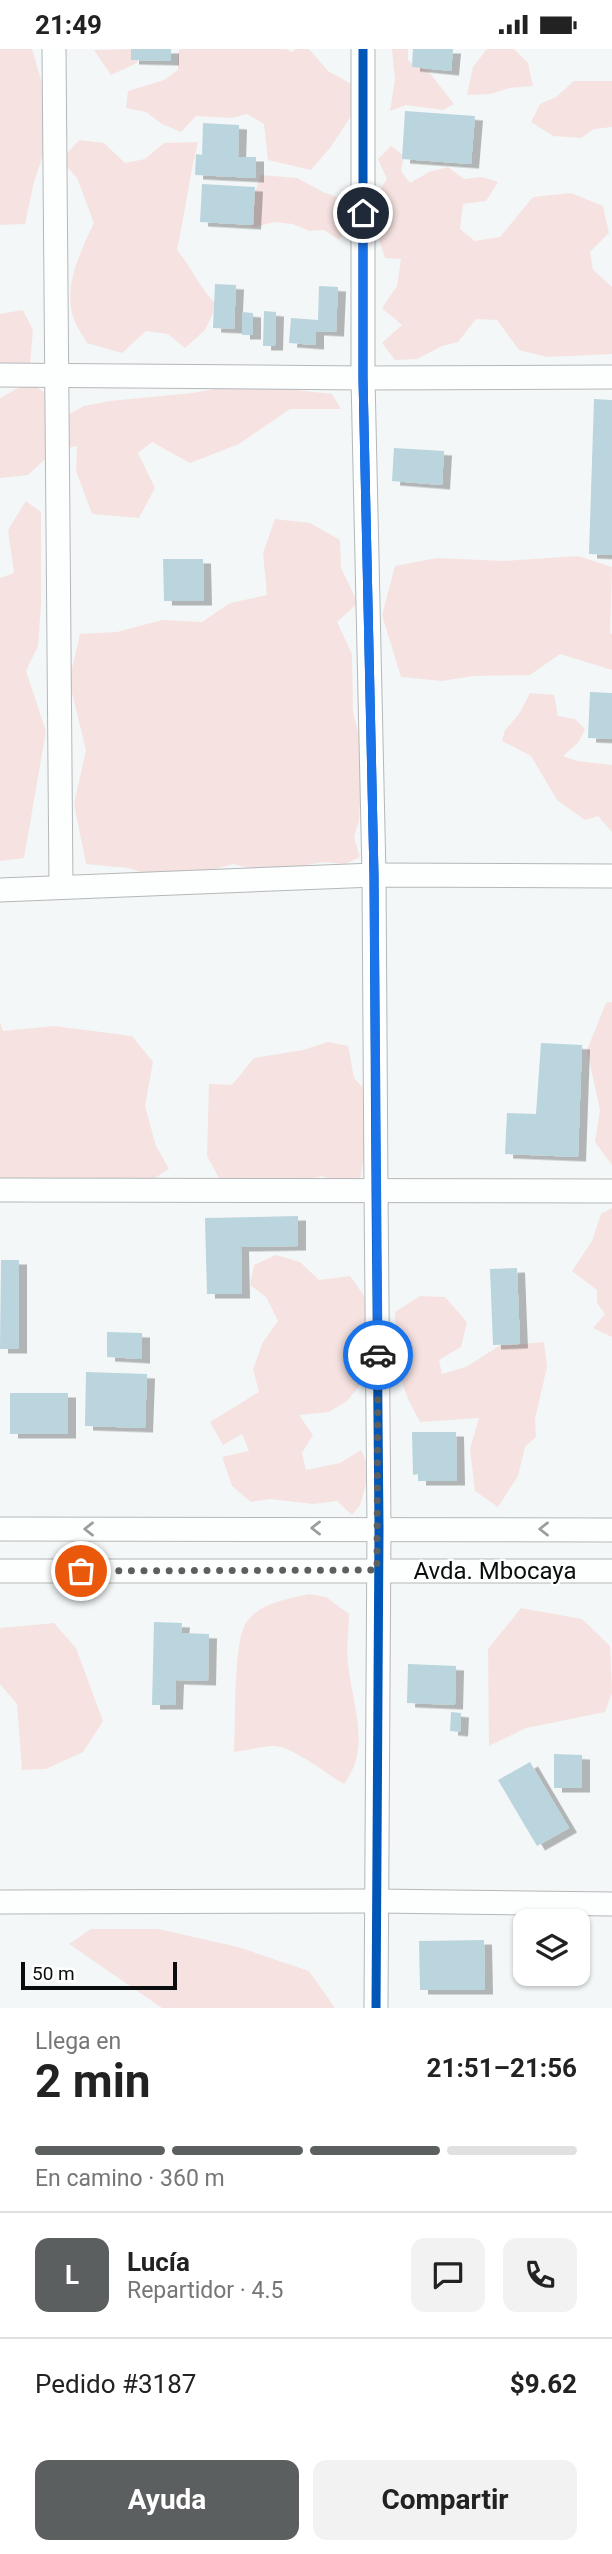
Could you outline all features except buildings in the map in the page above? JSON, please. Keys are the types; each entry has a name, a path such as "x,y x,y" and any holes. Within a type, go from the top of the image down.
{"street":[{"path":"54,49 61,887"},
{"path":"363,49 363,378 374,876 379,1528 376,2008"},
{"path":"0,375 612,377"},
{"path":"0,890 374,876 612,876"},
{"path":"0,1190 612,1191"},
{"path":"0,1529 612,1530"},
{"name":"Avda. Mbocaya","path":"0,1571 612,1571"},
{"path":"0,1902 377,1901 612,1904"}],"shaded area":[{"path":"0,49 32,49 49,107 47,143 34,182 25,224 0,225"},
{"path":"137,49 137,63 111,75 94,50"},
{"path":"180,49 286,49 292,52 296,49 309,49 328,71 353,85 351,116 330,148 311,170 268,160 264,124 247,114 232,118 196,116 181,132 162,124 146,112 126,108 128,91 164,80 178,70"},
{"path":"392,49 408,49 408,60 428,71 454,104 443,110 406,105 390,111 395,80"},
{"path":"487,49 514,49 528,63 533,86 509,88 491,94 467,95 473,67"},
{"path":"574,81 612,81 612,127 594,129 581,138 553,136 531,122 540,104 556,97"},
{"path":"79,140 104,143 125,163 145,159 164,143 198,142 177,250 217,305 205,330 185,348 168,334 146,331 122,353 87,343 76,325 70,301 72,278 94,223 77,178 61,160"},
{"path":"391,146 404,156 401,171 410,183 429,172 448,167 464,179 482,177 498,182 486,201 463,204 460,229 475,241 500,237 533,197 571,193 603,206 609,233 590,252 593,270 612,287 612,354 547,357 519,350 497,320 476,319 458,342 442,346 417,359 395,360 382,343 402,325 382,308 397,286 401,259 385,258 374,217 376,199 387,179 378,159"},
{"path":"261,175 297,178 350,202 348,226 339,240 324,230 309,231 293,224 274,222 252,228 254,195"},
{"path":"23,310 33,330 30,365 0,367 0,314"},
{"path":"29,382 56,400 58,420 84,406 233,386 332,394 341,409 290,409 239,444 190,463 152,442 138,453 155,488 139,518 92,514 76,471 77,446 54,451 28,475 0,478 0,398"},
{"path":"26,501 41,512 41,604 38,646 26,671 46,731 24,858 0,861 0,578 14,573 8,530"},
{"path":"275,519 310,523 340,540 341,568 358,603 337,622 352,654 353,712 363,750 359,821 354,837 360,857 345,864 322,862 253,869 233,864 207,871 147,874 128,868 86,864 74,804 86,750 69,681 80,634 117,632 162,620 202,622 230,603 267,595 263,553"},
{"path":"578,556 612,567 612,670 560,654 530,675 473,676 442,681 401,677 382,615 395,566 437,558 504,561"},
{"path":"530,693 554,695 558,716 575,719 585,729 578,743 563,756 577,761 612,765 612,832 598,816 585,820 557,800 531,756 502,741 505,730 519,714"},
{"path":"612,1002 612,1165 595,1142 600,1110 587,1050 606,1003"},
{"path":"0,1022 3,1031 54,1026 132,1036 153,1062 145,1106 156,1146 169,1169 147,1183 0,1190"},
{"path":"328,1042 348,1046 354,1078 376,1102 361,1177 344,1185 322,1176 272,1190 220,1180 207,1156 209,1084 232,1085 254,1058 303,1050"},
{"path":"612,1208 612,1337 593,1328 605,1314 597,1303 597,1290 572,1271 592,1241 601,1214"},
{"path":"276,1255 300,1262 319,1280 350,1276 365,1297 365,1344 361,1384 347,1401 329,1412 299,1415 313,1435 302,1453 306,1470 340,1463 361,1450 370,1471 360,1505 352,1515 337,1501 313,1504 270,1499 251,1502 232,1486 222,1457 249,1451 242,1434 223,1445 210,1422 259,1392 253,1369 263,1342 278,1321 266,1297 250,1285 254,1265"},
{"path":"420,1296 445,1297 467,1322 461,1347 439,1360 442,1374 466,1367 499,1346 544,1342 547,1367 535,1419 536,1437 525,1447 518,1476 498,1507 475,1491 470,1449 479,1418 420,1422 408,1399 397,1369 395,1312"},
{"path":"309,1594 326,1597 349,1614 347,1657 359,1741 357,1756 344,1784 299,1755 280,1747 267,1746 234,1752 237,1665 246,1623 266,1606"},
{"path":"521,1608 582,1619 610,1646 612,1693 605,1712 526,1728 489,1746 488,1649"},
{"path":"54,1623 76,1648 103,1721 83,1752 46,1769 22,1770 17,1704 0,1684 0,1628"},
{"path":"91,1929 158,1929 238,1947 309,1971 335,2008 162,2008 69,1944"}],"cycle path":[{"path":"363,49 363,378 374,875 379,1528 376,2008"}],"way so far":[{"path":"81,1571 377,1570 378,1355"}],"route":[{"path":"363,213 363,378 374,876 378,1355"}]}
